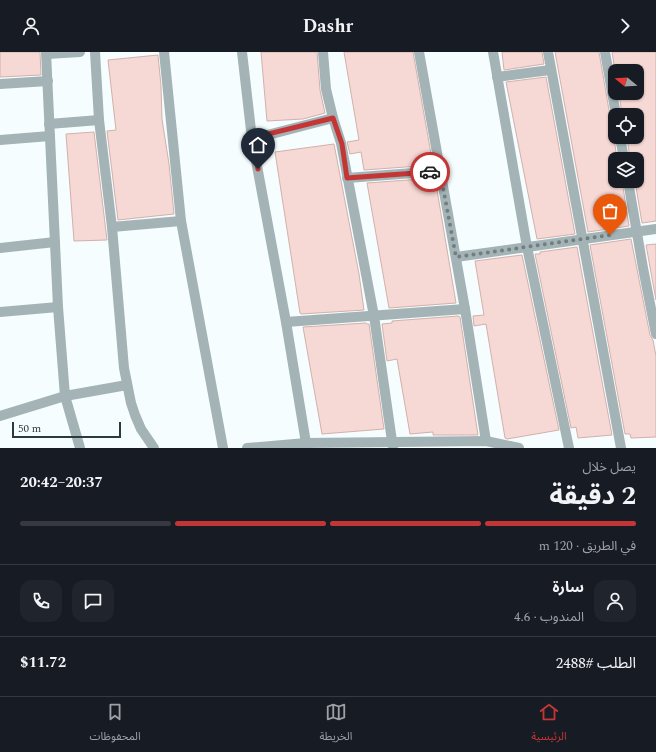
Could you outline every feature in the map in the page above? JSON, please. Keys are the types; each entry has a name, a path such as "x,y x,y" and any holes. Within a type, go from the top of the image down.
{"street":[{"path":"80,52 46,53 58,307 65,396 80,448"},
{"path":"94,52 99,120 112,227 124,368 130,403 142,429 154,448"},
{"path":"164,52 181,221 223,448"},
{"path":"242,52 252,138 286,322 306,443"},
{"path":"323,52 326,89 333,118 342,144 347,178 374,316 393,445"},
{"path":"419,52 456,257 486,441"},
{"path":"493,52 526,247 569,448"},
{"path":"548,52 550,70 621,448"},
{"path":"605,52 615,108"},
{"path":"497,77 550,70"},
{"path":"0,84 48,81"},
{"path":"252,138 333,118"},
{"path":"49,124 99,120"},
{"path":"0,140 50,136"},
{"path":"347,178 440,171"},
{"path":"629,188 656,334"},
{"path":"112,227 181,221"},
{"path":"456,257 656,229"},
{"path":"0,248 55,242"},
{"path":"0,312 58,307"},
{"path":"286,322 465,310"},
{"path":"0,416 65,396 127,385"},
{"path":"247,448 306,443 393,445 486,441 512,447"}],"building":[{"path":"0,52 40,52 41,75 0,77"},
{"path":"261,52 317,52 320,90 325,113 303,119 267,121"},
{"path":"344,52 413,52 433,165 364,170 361,152 350,154 347,142 359,140"},
{"path":"502,52 542,52 544,64 504,70"},
{"path":"555,52 599,52 609,108 608,144 615,144 616,152 608,152 608,188 623,188 629,226 588,232"},
{"path":"612,52 656,52 656,221 642,223 636,188 644,188 644,152 629,152 628,144 644,144 644,108 621,108 620,100 644,100 644,64 614,64"},
{"path":"158,55 162,119 169,164 174,214 118,220 107,131 116,130 108,60"},
{"path":"546,77 575,234 537,239 506,82"},
{"path":"94,132 107,240 74,241 66,134"},
{"path":"334,144 359,274 364,310 301,314 275,152"},
{"path":"435,178 456,303 389,308 367,183"},
{"path":"631,239 650,335 653,340 656,356 656,437 631,438 630,434 625,434 590,245"},
{"path":"656,244 656,300 646,245"},
{"path":"577,247 612,435 578,438 576,427 571,428 535,254"},
{"path":"522,255 559,430 507,439 505,438 486,324 474,326 473,316 484,315 475,261"},
{"path":"460,317 478,435 433,435 433,432 410,434 397,359 387,361 382,324 392,323 392,321"},
{"path":"369,324 384,429 322,434 303,327"}],"way so far":[{"path":"430,172 440,171 456,257 610,235"}],"route":[{"path":"258,169 252,138 333,118 342,144 347,178 430,172"}]}
